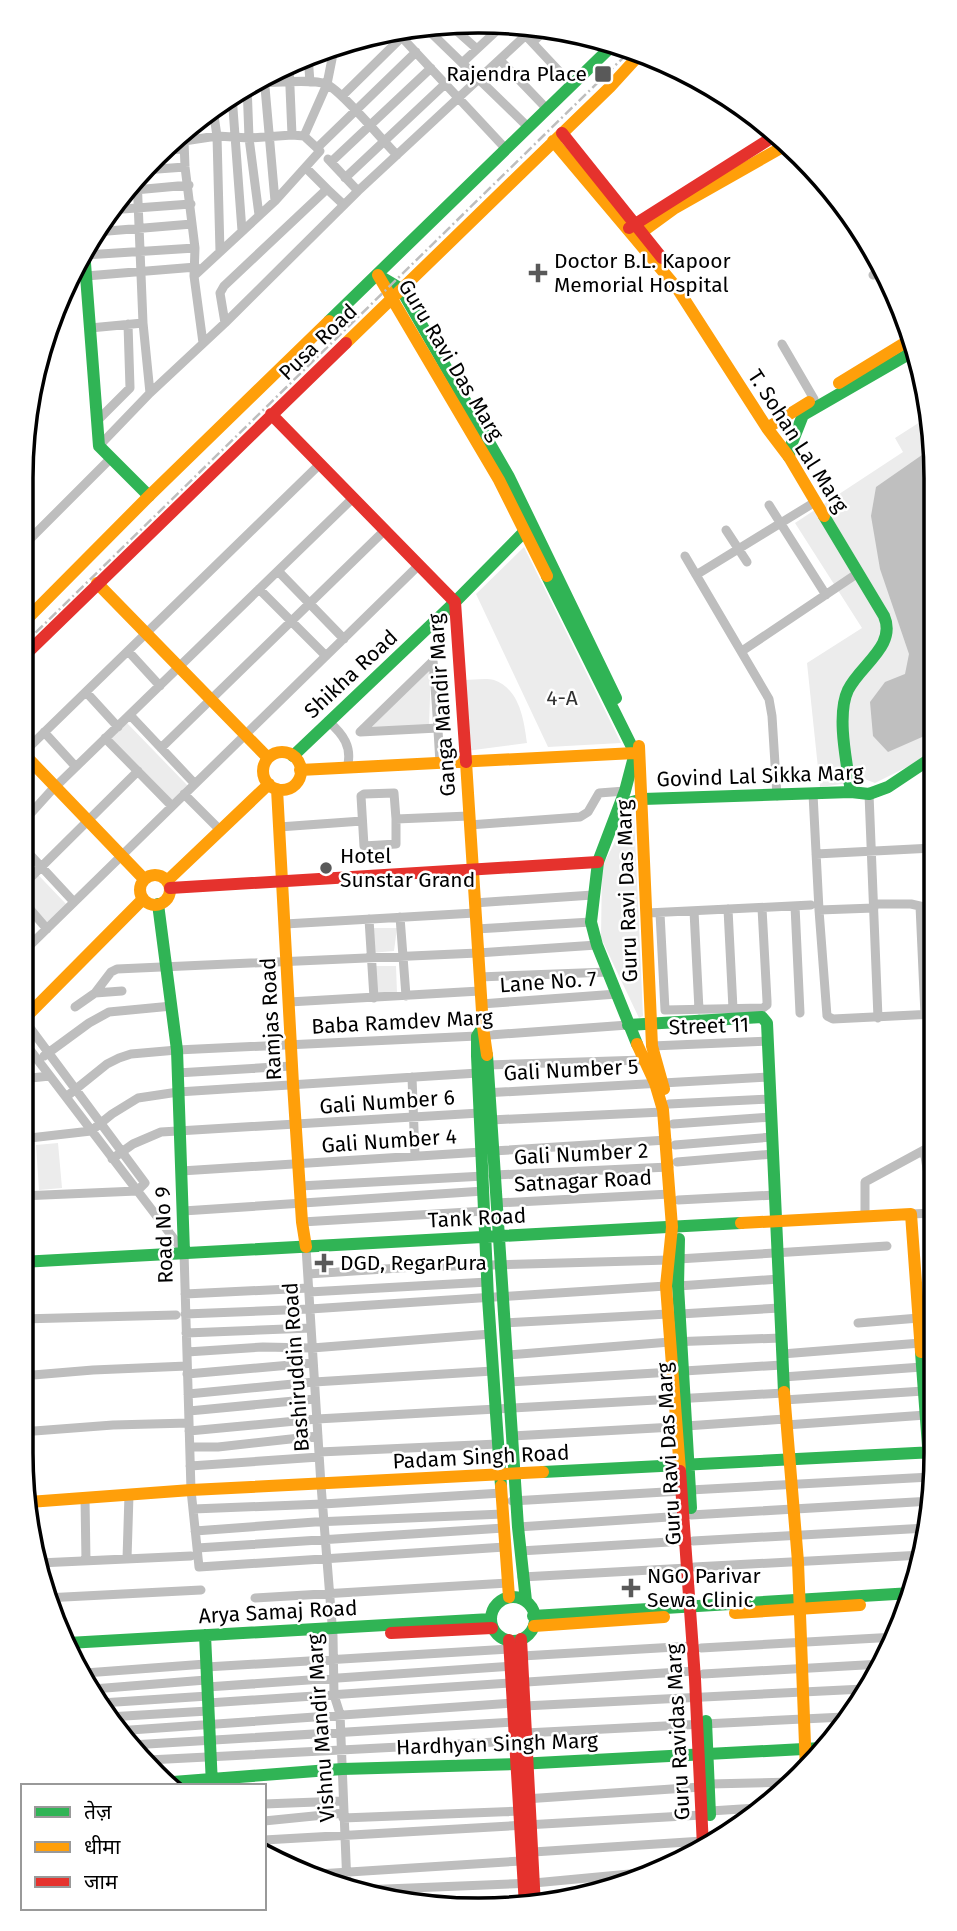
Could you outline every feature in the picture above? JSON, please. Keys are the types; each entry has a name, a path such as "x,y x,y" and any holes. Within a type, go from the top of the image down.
{"street":[{"path":"460,34 477,49"},
{"path":"462,63 493,34"},
{"path":"434,36 528,127"},
{"path":"526,36 572,85"},
{"path":"99,446 358,191 500,60 533,37"},
{"path":"406,40 505,148"},
{"path":"342,96 391,42"},
{"path":"86,276 141,270 195,271 220,252 275,201 306,168 319,149 416,52"},
{"name":"Pusa Road","path":"33,613 149,496 606,52"},
{"path":"304,136 327,84 332,58"},
{"path":"500,60 547,109"},
{"name":"Pusa Road","path":"33,647 271,414 394,300 633,61"},
{"path":"309,67 310,82"},
{"path":"331,162 431,68"},
{"path":"290,75 292,135"},
{"path":"277,82 327,84 342,96 397,155"},
{"path":"345,178 445,84"},
{"path":"265,88 275,201"},
{"path":"248,98 248,138 259,215"},
{"path":"233,107 243,231"},
{"path":"215,120 220,252"},
{"path":"203,343 184,145 217,136 304,136 358,191"},
{"name":"T. Sohan Lal Marg","path":"558,137 635,231 771,426 884,616 889,629 886,641 853,679 845,696 851,792"},
{"path":"635,231 750,158 769,141"},
{"path":"750,158 777,148"},
{"path":"159,169 185,167"},
{"path":"306,168 344,205"},
{"path":"140,190 189,186"},
{"path":"225,323 220,293 224,286 327,189"},
{"path":"138,192 142,323 150,393"},
{"path":"123,210 191,204"},
{"path":"108,231 192,224"},
{"path":"96,252 195,248"},
{"path":"85,270 99,446 149,496"},
{"name":"Guru Ravi Das Marg","path":"378,275 509,477 636,738 654,913 652,1045 658,1083 673,1124 671,1142"},
{"name":"Guru Ravi Das Marg","path":"394,300 469,426 638,753 598,862 591,922 597,945 628,1025 643,1060 658,1083"},
{"path":"90,328 142,323"},
{"path":"96,421 130,388 128,324"},
{"path":"771,426 903,343"},
{"path":"782,344 814,399"},
{"path":"789,457 803,415 906,355"},
{"name":"Ganga Mandir Marg","path":"271,414 455,602 481,998 489,1175 497,1203 493,1237"},
{"path":"33,536 110,459"},
{"path":"33,742 320,464"},
{"path":"33,811 76,766 353,498"},
{"path":"696,575 815,502"},
{"path":"769,505 826,594"},
{"path":"161,748 385,530"},
{"path":"726,530 747,562"},
{"name":"Shikha Road","path":"293,756 455,602 525,531"},
{"path":"685,556 769,699 777,796"},
{"path":"33,943 419,565"},
{"path":"278,571 344,639"},
{"path":"742,651 858,573"},
{"path":"97,583 268,758"},
{"path":"259,589 326,656"},
{"path":"128,651 160,686"},
{"path":"438,728 360,732 433,661 438,728 440,763"},
{"path":"86,692 118,727"},
{"path":"130,715 195,784"},
{"path":"328,721 347,742 347,768"},
{"path":"44,732 76,766"},
{"path":"106,738 172,806"},
{"path":"273,787 263,771 268,758 282,752 293,756 298,761 300,771 295,784 287,789 273,787 220,831 168,884 166,900 150,904 143,899 141,887 144,880 156,875 168,884 283,881 598,862"},
{"path":"300,771 638,753"},
{"name":"Govind Lal Sikka Marg","path":"621,805 643,799 851,792 869,794 888,787 924,763"},
{"path":"33,764 144,880"},
{"path":"33,875 138,771"},
{"name":"Ramjas Road","path":"273,787 283,881 300,1203 306,1247"},
{"path":"396,819 580,817 588,812 599,793 625,791"},
{"path":"392,792 395,795 396,819 396,844 366,848 363,844 362,795 392,792"},
{"path":"184,794 220,831"},
{"path":"814,794 815,908 827,1016 833,1020 924,1014"},
{"path":"869,794 878,1018"},
{"path":"279,827 362,821"},
{"path":"816,854 924,849"},
{"path":"33,858 74,902"},
{"path":"285,924 400,917 593,895"},
{"path":"33,1008 143,899"},
{"name":"Road No 9","path":"158,904 177,1050 185,1294 181,1315 187,1352 194,1552 199,1567 327,1558"},
{"path":"762,908 767,1006 668,1012 664,1009 654,913 795,906 815,908 911,904 924,907"},
{"path":"795,906 800,1013"},
{"path":"920,906 924,949"},
{"path":"728,909 733,1009"},
{"path":"694,911 699,1010"},
{"path":"33,913 47,929"},
{"path":"400,917 406,996"},
{"path":"369,919 374,998"},
{"path":"476,929 591,922"},
{"path":"75,1007 95,993 115,969 166,969 597,945"},
{"path":"479,977 608,972"},
{"path":"95,993 122,991"},
{"name":"Lane No. 7","path":"289,1002 406,996 481,998 617,994"},
{"path":"39,1060 89,1023 109,1012 172,1006"},
{"path":"628,1025 762,1017 767,1023 782,1365 798,1562 805,1754"},
{"name":"Baba Ramdev Marg","path":"70,1093 119,1058 177,1050 292,1046 628,1025"},
{"path":"33,1034 95,1127 112,1159 184,1252"},
{"name":"Street 11","path":"652,1045 767,1041"},
{"path":"33,1053 50,1076 70,1093"},
{"path":"33,1137 95,1127 138,1098 483,1069 643,1060"},
{"path":"177,1073 292,1066"},
{"path":"33,1078 50,1076"},
{"path":"412,1077 415,1156"},
{"name":"Gali Number 5","path":"484,1093 769,1077"},
{"path":"486,1117 666,1108 770,1099"},
{"name":"Guru Ravi Das Marg","path":"666,1108 673,1165 676,1227 672,1286 694,1611"},
{"name":"Gali Number 6","path":"112,1159 148,1136 180,1130 486,1117"},
{"path":"673,1124 771,1117"},
{"path":"33,1195 137,1191 145,1183 95,1127"},
{"name":"Gali Number 4","path":"181,1171 488,1151 772,1137"},
{"path":"865,1217 865,1182 924,1150"},
{"name":"Gali Number 2","path":"300,1186 673,1165 774,1154"},
{"name":"Ganga Mandir Marg","path":"489,1175 484,1191 485,1211 493,1237"},
{"path":"183,1211 484,1191"},
{"name":"Satnagar Road","path":"497,1203 775,1195"},
{"path":"302,1222 485,1211"},
{"name":"Tank Road","path":"33,1261 924,1213"},
{"path":"33,1431 113,1425 189,1427 679,1399 924,1391 911,1214"},
{"path":"493,1237 501,1265 514,1474 526,1601"},
{"path":"493,1237 487,1266 488,1298 509,1597"},
{"path":"308,1274 415,1267 778,1254 887,1246"},
{"name":"Bashiruddin Road","path":"306,1247 321,1485"},
{"path":"33,1319 310,1309 779,1279"},
{"path":"185,1294 488,1282"},
{"path":"505,1323 780,1308"},
{"path":"858,1323 919,1318"},
{"path":"186,1334 311,1328"},
{"path":"187,1352 263,1347 312,1348 491,1334"},
{"path":"507,1355 676,1342 781,1338"},
{"path":"782,1365 921,1343"},
{"path":"33,1375 93,1370 187,1370 313,1363"},
{"path":"509,1382 782,1365 922,1367"},
{"path":"188,1394 314,1382 493,1371"},
{"path":"188,1411 315,1399"},
{"path":"512,1436 924,1415"},
{"path":"190,1447 235,1446 318,1436"},
{"path":"190,1466 498,1444"},
{"name":"Padam Singh Road","path":"36,1501 191,1490 924,1452"},
{"path":"195,1531 324,1523 517,1500 923,1478"},
{"name":"Vishnu Mandir Marg","path":"321,1485 333,1632 334,1695 340,1714 346,1878"},
{"path":"127,1559 129,1495"},
{"path":"85,1498 86,1561"},
{"path":"518,1527 921,1502"},
{"path":"193,1508 502,1503"},
{"path":"47,1563 127,1559 325,1539 504,1528"},
{"path":"520,1551 917,1529"},
{"path":"327,1558 505,1547"},
{"path":"522,1577 912,1556"},
{"path":"254,1598 508,1583"},
{"path":"58,1597 201,1590"},
{"path":"533,1621 799,1604 901,1594"},
{"path":"516,1646 498,1635 491,1624 496,1605 509,1597 526,1601 532,1608 533,1621 529,1633 516,1646 512,1666 518,1684"},
{"path":"799,1604 898,1601"},
{"name":"Guru Ravidas Marg","path":"694,1611 708,1834"},
{"path":"79,1648 491,1624"},
{"path":"118,1714 333,1659 516,1646 697,1647 883,1638"},
{"path":"206,1639 212,1782"},
{"name":"Arya Samaj Road","path":"76,1643 206,1639"},
{"path":"516,1646 523,1803 533,1852 528,1883"},
{"path":"101,1689 334,1695 870,1665"},
{"path":"109,1702 334,1678 512,1666"},
{"path":"93,1674 340,1714 855,1690"},
{"path":"127,1726 207,1691"},
{"path":"519,1704 515,1722 520,1737"},
{"path":"157,1759 837,1717"},
{"path":"143,1744 515,1722"},
{"name":"Hardhyan Singh Marg","path":"180,1782 212,1782 342,1769 523,1764 810,1749"},
{"path":"266,1821 523,1803 705,1786 776,1783"},
{"path":"266,1804 343,1801"},
{"path":"266,1840 746,1809"},
{"path":"526,1825 521,1861 529,1895"},
{"path":"533,1852 696,1841"},
{"path":"334,1873 521,1861"},
{"path":"394,1889 528,1883 619,1875"}],"green space":[{"path":"920,422 924,478 924,758 875,783 862,778 820,787 807,663 862,628 795,523 903,452 895,438"},
{"name":"4-A","path":"524,547 621,743 548,747 476,594"},
{"path":"431,667 429,726 369,728"},
{"path":"465,680 494,680 510,691 519,707 527,743 466,751"},
{"path":"125,721 188,786 166,807 104,741"},
{"path":"634,814 643,1016 639,1018 601,938 602,867 629,815"},
{"path":"33,869 67,905 45,926 33,913"},
{"path":"370,928 397,928 394,951 370,953"},
{"path":"371,966 396,966 397,993 370,996"},
{"path":"58,1143 62,1188 39,1190 36,1145"}],"shaded area":[{"path":"923,454 924,736 888,752 873,736 870,702 885,682 905,674 909,654 880,569 871,516 876,487"}],"railway":[{"path":"33,635 623,57"}],"traffic: fast":[{"path":"329,321 606,52"},
{"path":"86,270 99,446 149,496"},
{"path":"381,277 401,289 509,477 616,698"},
{"path":"789,457 803,415 907,355"},
{"path":"824,516 884,616 887,627 881,646 854,681 845,700 843,726 851,792"},
{"path":"293,756 455,602 525,531"},
{"path":"547,576 635,753 625,791 598,862 591,922 597,945 637,1044"},
{"path":"621,805 643,799 851,792 869,794 888,787 924,763"},
{"path":"158,904 177,1050 184,1252"},
{"path":"628,1025 762,1017 767,1023 784,1392"},
{"path":"483,1027 477,1036 477,1056 488,1298 501,1486"},
{"path":"487,1055 518,1527 526,1601"},
{"path":"33,1261 741,1223"},
{"path":"679,1239 678,1286 691,1508"},
{"path":"921,1352 924,1392"},
{"path":"543,1472 924,1453"},
{"path":"533,1616 901,1594"},
{"path":"513,1597 528,1604 535,1619 528,1634 513,1641 498,1634 491,1619 498,1604 513,1597"},
{"path":"76,1643 491,1619"},
{"path":"205,1635 212,1784"},
{"path":"706,1721 710,1815"},
{"path":"179,1782 342,1769 518,1764 811,1749"}],"traffic: slow":[{"path":"346,343 633,61"},
{"path":"553,141 677,288 767,428 789,457 824,516"},
{"path":"638,235 675,208 778,150"},
{"path":"378,275 499,480 547,576"},
{"path":"33,613 329,321"},
{"path":"839,383 903,344"},
{"path":"767,428 809,402"},
{"path":"97,583 268,758"},
{"path":"639,746 652,1046 664,1089"},
{"path":"282,752 295,758 301,771 295,784 282,790 269,784 263,771 269,758 282,752"},
{"path":"300,770 635,753"},
{"path":"466,762 487,1055"},
{"path":"33,763 144,879"},
{"path":"167,881 269,784"},
{"path":"277,789 293,1084 306,1247"},
{"path":"155,875 165,880 170,890 165,900 155,905 145,900 140,890 145,880 155,875"},
{"path":"33,1010 143,899"},
{"path":"637,1044 655,1083 663,1110 672,1227 666,1286 680,1471"},
{"path":"741,1223 911,1214 921,1352"},
{"path":"784,1392 798,1562 805,1754"},
{"path":"36,1501 191,1490 543,1472"},
{"path":"501,1486 509,1597"},
{"path":"735,1613 860,1605"},
{"path":"534,1626 664,1617"}],"traffic: jam":[{"path":"562,133 662,258"},
{"path":"629,228 768,140"},
{"path":"33,647 346,343"},
{"path":"271,414 455,602 466,762"},
{"path":"170,888 598,862"},
{"path":"680,1471 695,1679 703,1837"},
{"path":"391,1633 492,1628"},
{"path":"521,1639 534,1894"},
{"path":"509,1640 524,1895"}],"place":[{"name":"Rajendra Place","path":"603,74"},
{"name":"Doctor B.L. Kapoor Memorial Hospital","path":"538,273"},
{"name":"Hotel Sunstar Grand","path":"326,868"},
{"name":"DGD, RegarPura","path":"324,1263"},
{"name":"NGO Parivar Sewa Clinic","path":"631,1588"}]}
